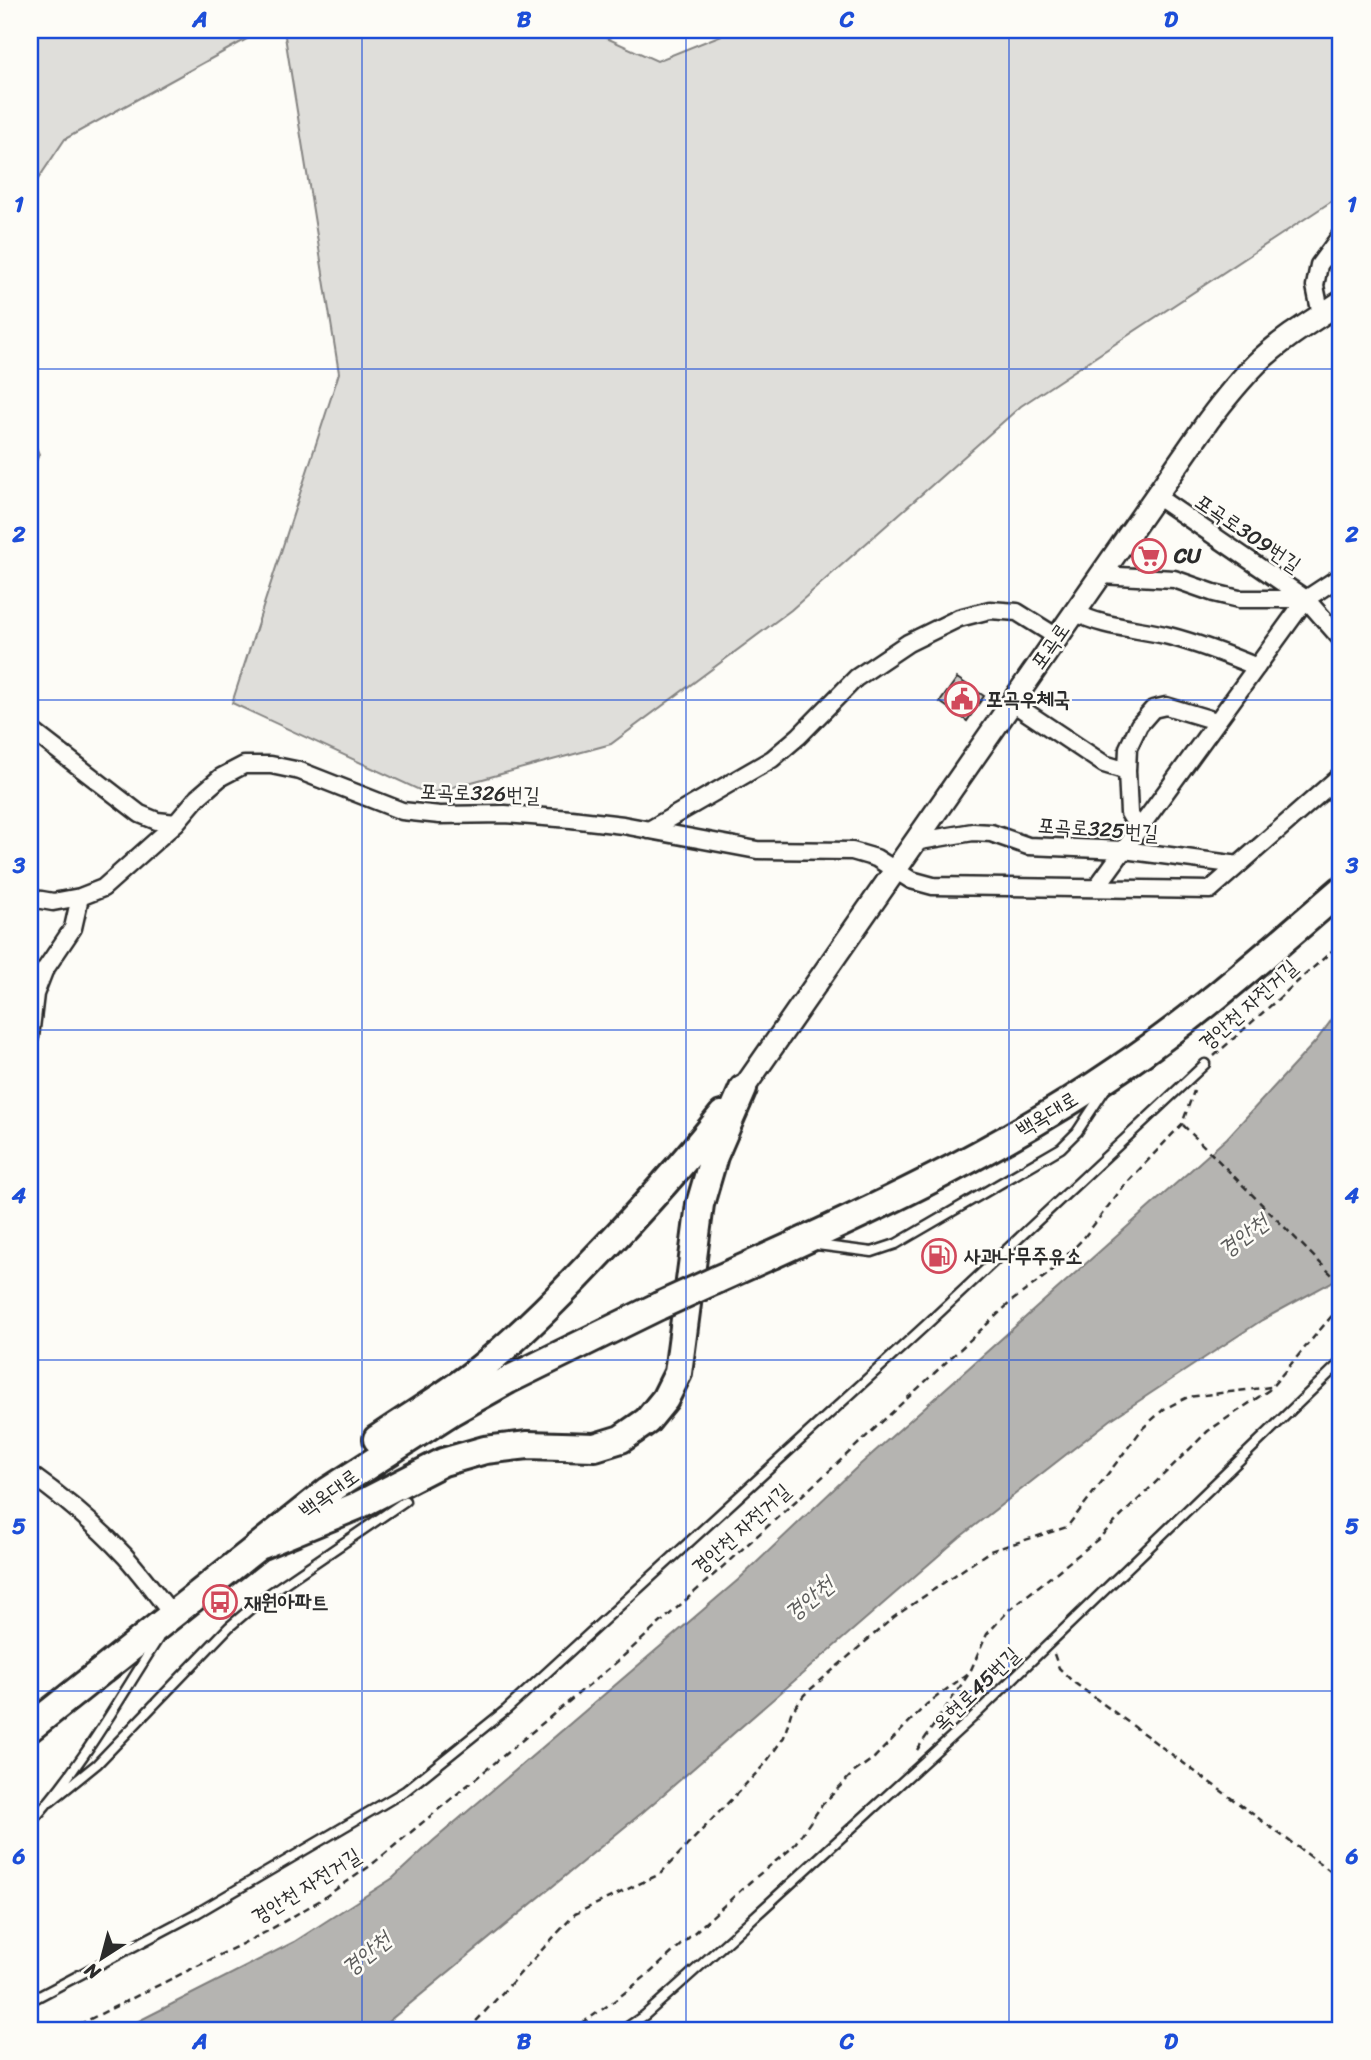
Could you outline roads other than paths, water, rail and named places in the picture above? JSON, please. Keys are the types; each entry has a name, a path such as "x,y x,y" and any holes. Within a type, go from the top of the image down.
{"main road":[{"name":"백옥대로","path":"30,1728 328,1491 452,1412 509,1380 659,1306 882,1204 1005,1139 1119,1070 1173,1030 1232,984 1341,890"},
{"path":"262,1545 368,1445 477,1371 550,1306 674,1175 743,1089"},
{"path":"262,1545 357,1506 443,1462 485,1450 528,1446 595,1447 621,1439 647,1421 665,1399 678,1373 700,1204 714,1156 743,1089"}],"street":[{"path":"1321,315 1315,286 1319,265 1341,235"},
{"name":"포곡로","path":"743,1089 1208,421 1232,390 1267,355 1292,334 1341,302"},
{"name":"포곡로309번길","path":"1156,496 1306,599 1341,639"},
{"path":"1100,575 1174,579 1240,599 1306,599"},
{"path":"1096,888 1306,599 1341,576"},
{"path":"649,830 772,759 799,737 856,678 908,643 959,618 990,610 1017,612 1057,637"},
{"path":"1075,612 1090,621 1166,635 1206,646 1257,667"},
{"path":"1011,702 1104,764 1127,771"},
{"path":"1139,830 1129,813 1127,771 1128,748 1139,724 1153,709 1166,706 1216,722"},
{"path":"30,729 140,814 157,821 176,823"},
{"name":"포곡로326번길","path":"30,898 53,902 80,897 103,888 176,823 198,797 221,777 244,765 271,765 300,771 402,811 440,815 505,814 571,819 757,849 852,851 876,858 911,880 933,886 1210,890 1341,775"},
{"name":"포곡로325번길","path":"914,842 973,832 991,833 1028,846 1124,850 1239,865"},
{"path":"30,1037 35,994 44,971 74,929 80,897"},
{"path":"30,1474 58,1494 96,1528 125,1557 173,1615"}],"lane":[{"path":"30,2001 197,1913 405,1791 507,1709 926,1325 1205,1064"},
{"path":"800,1243 872,1252 896,1244 1061,1148 1077,1132 1119,1070"},
{"name":"옥현로45번길","path":"623,2030 645,2015 972,1718 1341,1362"},
{"path":"30,1823 50,1802 97,1764 229,1627 263,1598 405,1501"},
{"path":"50,1802 173,1615"}],"water":[{"name":"경안천","path":"1341,1007 1341,1275 1262,1320 1113,1418 960,1537 643,1812 378,2030 121,2030 294,1942 393,1878 738,1580 854,1470 1227,1138 1316,1041"}],"place":[{"name":"CU","path":"1149,556"},
{"name":"포곡우체국","path":"962,699"},
{"name":"사과나무주유소","path":"939,1256"},
{"name":"재원아파트","path":"220,1602"}]}
